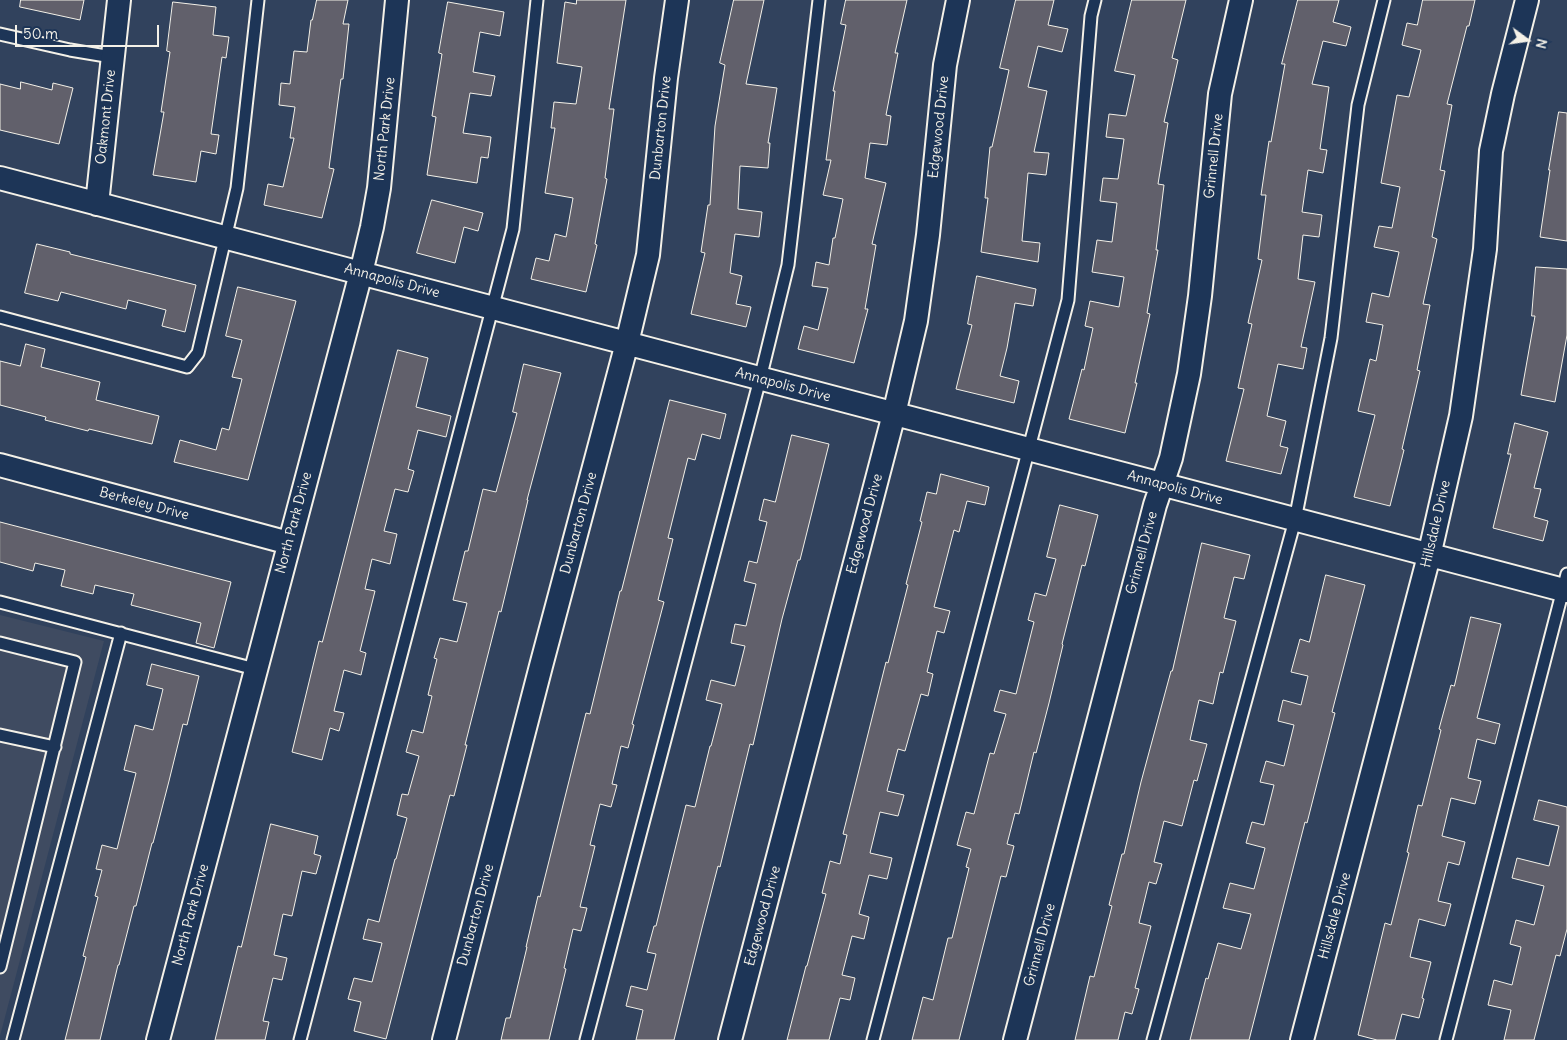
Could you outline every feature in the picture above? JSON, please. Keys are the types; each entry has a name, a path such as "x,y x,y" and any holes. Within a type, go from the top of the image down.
{"street":[{"name":"Oakmont Drive","path":"97,204 112,57 120,0"},
{"name":"North Park Drive","path":"158,1040 372,227 379,188 398,0"},
{"name":"Dunbarton Drive","path":"444,1040 627,343 648,255 666,78 677,0"},
{"name":"Edgewood Drive","path":"730,1040 894,414 916,322 928,235 945,65 958,0"},
{"name":"Grinnell Drive","path":"1015,1040 1155,505 1171,458 1188,374 1200,296 1220,94 1241,0"},
{"name":"Hillsdale Drive","path":"1302,1040 1429,556 1461,416 1485,249 1490,151 1527,0"},
{"name":"Annapolis Drive","path":"0,178 1163,484 1429,556 1565,585"},
{"name":"Berkeley Drive","path":"0,465 289,544"}],"lane":[{"path":"0,317 187,367 198,353 237,188 258,0"},
{"path":"300,1040 513,229 537,0"},
{"path":"586,1040 760,379 788,265 819,0"},
{"path":"873,1040 1027,449 1068,300 1091,16 1095,0"},
{"path":"1153,1040 1295,520 1331,338 1358,104 1384,0"},
{"path":"0,34 70,50 112,57"},
{"path":"1446,1040 1565,585"},
{"path":"0,602 256,669"},
{"path":"13,1040 121,633"},
{"path":"0,643 75,662 0,967"},
{"path":"0,735 55,747"}],"shaded area":[{"path":"0,615 104,641 0,1036"}],"building":[{"path":"21,0 84,0 80,20 20,7"},
{"path":"317,0 348,0 343,24 349,24 343,79 341,79 329,168 334,169 322,218 264,205 268,184 283,187 294,138 290,138 295,107 279,105 281,83 290,84 294,51 307,52 311,20"},
{"path":"577,0 626,0 609,109 614,109 605,178 607,179 595,244 597,245 586,292 531,279 536,258 549,261 555,234 566,237 573,198 545,193 555,128 551,128 554,102 576,104 582,67 557,63 565,2 576,4"},
{"path":"734,0 764,0 746,84 777,88 768,143 770,143 768,168 740,166 738,209 762,212 759,237 735,234 730,273 742,276 736,304 751,307 746,327 691,314 705,253 701,252 708,205 710,205 715,126 725,65 720,63"},
{"path":"846,0 907,0 895,53 898,53 886,115 891,116 887,145 870,143 865,178 886,183 872,244 876,245 865,309 868,309 854,363 798,349 804,326 818,330 828,288 812,286 816,262 829,265 833,238 835,238 843,199 823,195 831,160 826,160 835,91 833,91 846,25 841,24"},
{"path":"1016,0 1054,0 1048,25 1068,29 1062,52 1038,46 1028,87 1047,91 1034,152 1049,153 1046,175 1028,173 1022,241 1040,243 1038,262 981,252 988,198 985,198 990,147 992,147 1009,70 1000,68"},
{"path":"1132,0 1186,0 1172,58 1178,60 1164,122 1168,123 1158,184 1164,185 1156,250 1158,250 1147,313 1150,314 1125,433 1069,419 1082,369 1084,370 1093,328 1085,326 1090,301 1119,307 1124,277 1092,272 1097,240 1112,242 1117,203 1100,201 1103,178 1118,179 1124,139 1106,137 1109,114 1126,116 1135,75 1115,71"},
{"path":"1298,0 1339,0 1333,22 1351,27 1346,46 1323,41 1312,84 1329,87 1320,149 1327,150 1323,173 1308,170 1302,212 1322,215 1319,237 1303,235 1298,279 1315,282 1301,347 1307,348 1303,369 1278,364 1267,416 1286,421 1280,446 1288,448 1281,474 1226,461 1244,389 1238,388 1252,324 1248,323 1262,260 1258,259 1266,195 1261,195 1269,141 1271,142 1285,64 1282,64"},
{"path":"1423,0 1475,0 1447,104 1452,105 1440,170 1445,171 1432,237 1437,239 1423,304 1430,305 1417,370 1420,371 1402,449 1404,450 1390,506 1354,497 1375,415 1358,411 1370,359 1376,361 1383,325 1366,322 1372,293 1389,297 1399,252 1374,247 1379,226 1392,228 1400,187 1381,183 1397,95 1409,97 1421,50 1402,45 1407,23 1417,25"},
{"path":"173,2 216,7 213,35 229,37 226,58 222,57 211,134 219,135 216,154 201,151 196,182 153,175 164,112 161,112 170,52 167,51"},
{"path":"448,2 504,12 500,36 480,32 473,72 495,76 491,96 470,93 463,133 491,137 488,158 481,157 477,183 427,175 436,117 432,116 442,54 439,53"},
{"path":"21,82 52,90 53,83 73,88 59,144 0,130 0,84 20,89"},
{"path":"1559,112 1567,113 1567,241 1540,237"},
{"path":"432,200 483,213 478,231 464,227 455,263 417,253"},
{"path":"37,244 196,285 185,332 162,326 166,310 128,300 126,309 61,292 58,301 25,293"},
{"path":"1536,267 1567,269 1567,335 1555,402 1521,395 1535,316 1532,316"},
{"path":"977,276 1036,289 1033,306 1015,303 1000,376 1019,381 1014,403 956,389 972,325 968,324"},
{"path":"238,287 296,301 248,480 174,462 180,440 216,450 222,428 229,430 242,379 232,377 242,340 226,336"},
{"path":"26,344 45,349 41,367 100,382 96,400 159,416 152,444 45,420 46,417 0,405 0,361 20,366"},
{"path":"398,350 428,358 416,407 451,416 446,437 418,430 408,469 414,471 408,492 395,489 384,531 397,534 390,564 372,559 365,589 375,591 360,651 366,653 361,675 344,670 334,711 344,713 339,731 330,728 322,760 292,752 319,641 322,642"},
{"path":"524,364 561,373 527,500 501,612 499,611 465,745 467,745 454,796 450,795 386,1039 354,1031 361,1002 348,999 354,978 372,982 382,943 363,939 368,919 379,922 407,818 397,815 402,794 408,795 419,756 406,752 412,730 423,733 432,696 428,695 437,659 434,658 440,638 457,642 467,603 453,600 465,551 468,551 483,489 496,492 517,413 513,412"},
{"path":"670,400 726,414 720,439 702,434 695,460 688,458 668,538 673,539 658,600 664,602 632,724 634,725 628,748 621,746 612,784 617,785 611,807 600,804 590,845 595,846 580,907 587,908 581,931 573,929 564,968 566,969 549,1040 501,1040 506,1018 510,1018 538,896 540,897 586,713 590,714"},
{"path":"1515,423 1548,432 1534,488 1541,489 1534,517 1548,521 1543,541 1493,528 1511,454 1508,454"},
{"path":"792,435 829,444 800,560 798,560 782,619 753,745 750,744 720,867 718,866 674,1040 636,1040 643,1010 626,1006 631,986 647,990 656,954 647,952 654,926 656,926 686,805 695,807 722,704 706,700 711,680 735,686 745,646 731,643 735,624 746,626 756,584 744,581 749,561 757,563 767,522 759,520 764,499 775,502"},
{"path":"941,474 989,487 985,505 967,501 959,532 954,530 934,607 950,611 944,633 937,631 927,672 933,674 928,696 921,694 905,751 898,749 887,791 904,795 898,816 880,812 870,853 892,858 887,879 869,875 859,914 869,917 864,939 852,936 842,975 855,978 850,1000 840,998 829,1040 787,1040 826,894 822,893 830,861 840,864 847,835 843,834 886,662 888,663 908,585 906,584 922,522 920,521 927,492 936,494"},
{"path":"1060,505 1098,515 1085,566 1082,565 1036,753 1034,752 1019,814 1015,813 1007,844 1014,846 1006,877 1001,876 959,1040 912,1040 923,997 933,1000 948,938 952,938 969,868 966,867 971,849 957,845 966,812 974,814 990,753 994,754 1006,714 994,711 1000,690 1016,694 1034,622 1028,620 1035,593 1046,596 1056,559 1047,557"},
{"path":"0,522 231,582 214,648 196,643 201,623 131,605 134,594 95,585 93,594 61,586 65,570 35,563 33,571 0,562"},
{"path":"1202,543 1250,555 1244,579 1234,577 1224,618 1236,621 1223,673 1220,672 1213,704 1199,700 1190,740 1207,744 1197,781 1194,780 1182,826 1164,821 1154,862 1162,864 1156,884 1149,882 1139,923 1151,926 1135,988 1139,989 1132,1014 1125,1012 1118,1040 1075,1040 1090,976 1094,977 1112,906 1109,905 1172,671"},
{"path":"1326,575 1365,585 1332,712 1335,713 1307,823 1305,822 1249,1040 1190,1040 1206,978 1208,979 1218,943 1241,949 1251,914 1223,908 1230,883 1254,889 1265,848 1246,843 1252,822 1264,825 1274,785 1260,782 1266,761 1284,766 1294,725 1278,721 1283,700 1301,705 1308,676 1291,672 1300,639 1309,642"},
{"path":"1471,617 1501,624 1477,718 1500,724 1495,744 1477,739 1468,778 1481,781 1475,804 1451,798 1442,836 1465,842 1459,865 1448,862 1438,901 1451,904 1445,926 1419,919 1410,957 1431,962 1419,1018 1402,1014 1395,1040 1377,1040 1358,1035 1385,923 1391,925 1409,853 1407,852 1418,805 1422,806 1441,730 1439,729 1451,685 1454,686"},
{"path":"152,664 199,676 187,725 183,724 153,843 118,965 100,1040 65,1040 86,957 83,956 98,897 95,896 102,870 96,869 102,845 117,849 136,773 124,770 135,725 153,730 163,689 147,685"},
{"path":"1539,800 1567,807 1567,929 1560,956 1556,955 1534,1040 1504,1040 1511,1010 1488,1005 1494,980 1512,985 1521,947 1510,944 1516,920 1534,925 1544,886 1512,878 1517,858 1549,866 1559,826 1534,820"},
{"path":"271,824 318,836 314,854 321,856 316,874 302,871 292,916 283,914 274,955 287,958 282,980 273,978 263,1021 269,1022 265,1040 215,1040 238,946 241,947"}]}
